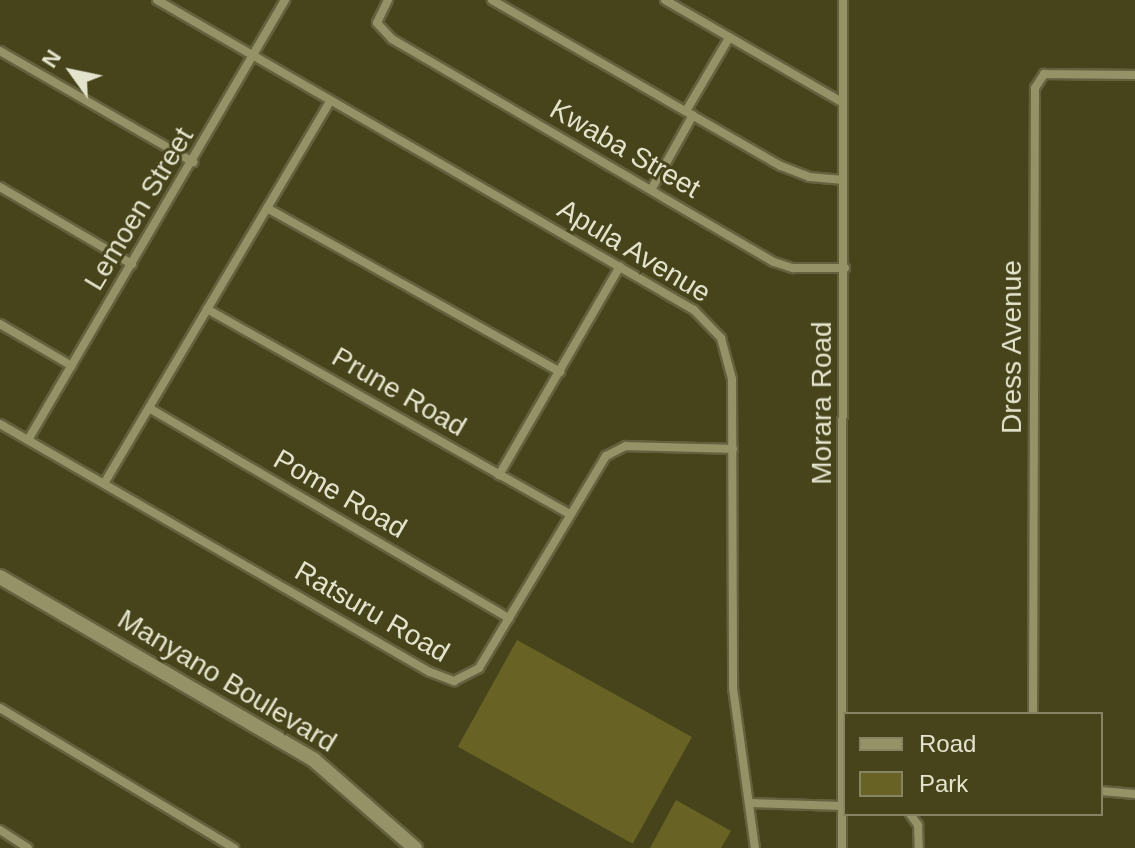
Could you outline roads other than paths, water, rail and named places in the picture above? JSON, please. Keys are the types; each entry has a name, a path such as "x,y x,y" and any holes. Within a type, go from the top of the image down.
{"street":[{"name":"Apula Avenue","path":"157,0 694,310 721,338 732,379 733,688 755,848"},
{"name":"Lemoen Street","path":"28,440 285,0"},
{"name":"Kwaba Street","path":"388,0 380,16 380,28 392,39 781,265 845,268"},
{"path":"492,0 799,174 841,180"},
{"path":"665,0 842,102"},
{"name":"Morara Road","path":"842,848 843,0"},
{"path":"651,190 729,38"},
{"path":"0,51 193,162"},
{"name":"Dress Avenue","path":"1033,712 1035,88 1044,74 1135,75"},
{"path":"105,482 330,101"},
{"path":"0,187 132,264"},
{"path":"267,208 560,372"},
{"path":"499,475 620,266"},
{"name":"Prune Road","path":"207,309 569,514"},
{"path":"0,324 72,366"},
{"name":"Pome Road","path":"149,408 509,618"},
{"name":"Ratsuru Road","path":"0,424 446,680 462,681 474,674 569,514 614,451 637,446 733,449"},
{"name":"Manyano Boulevard","path":"0,577 314,760 415,848"},
{"path":"0,708 234,848"},
{"path":"1103,791 1135,794"},
{"path":"749,803 842,806"},
{"path":"911,816 918,825 919,848"},
{"path":"0,830 28,848"}]}
